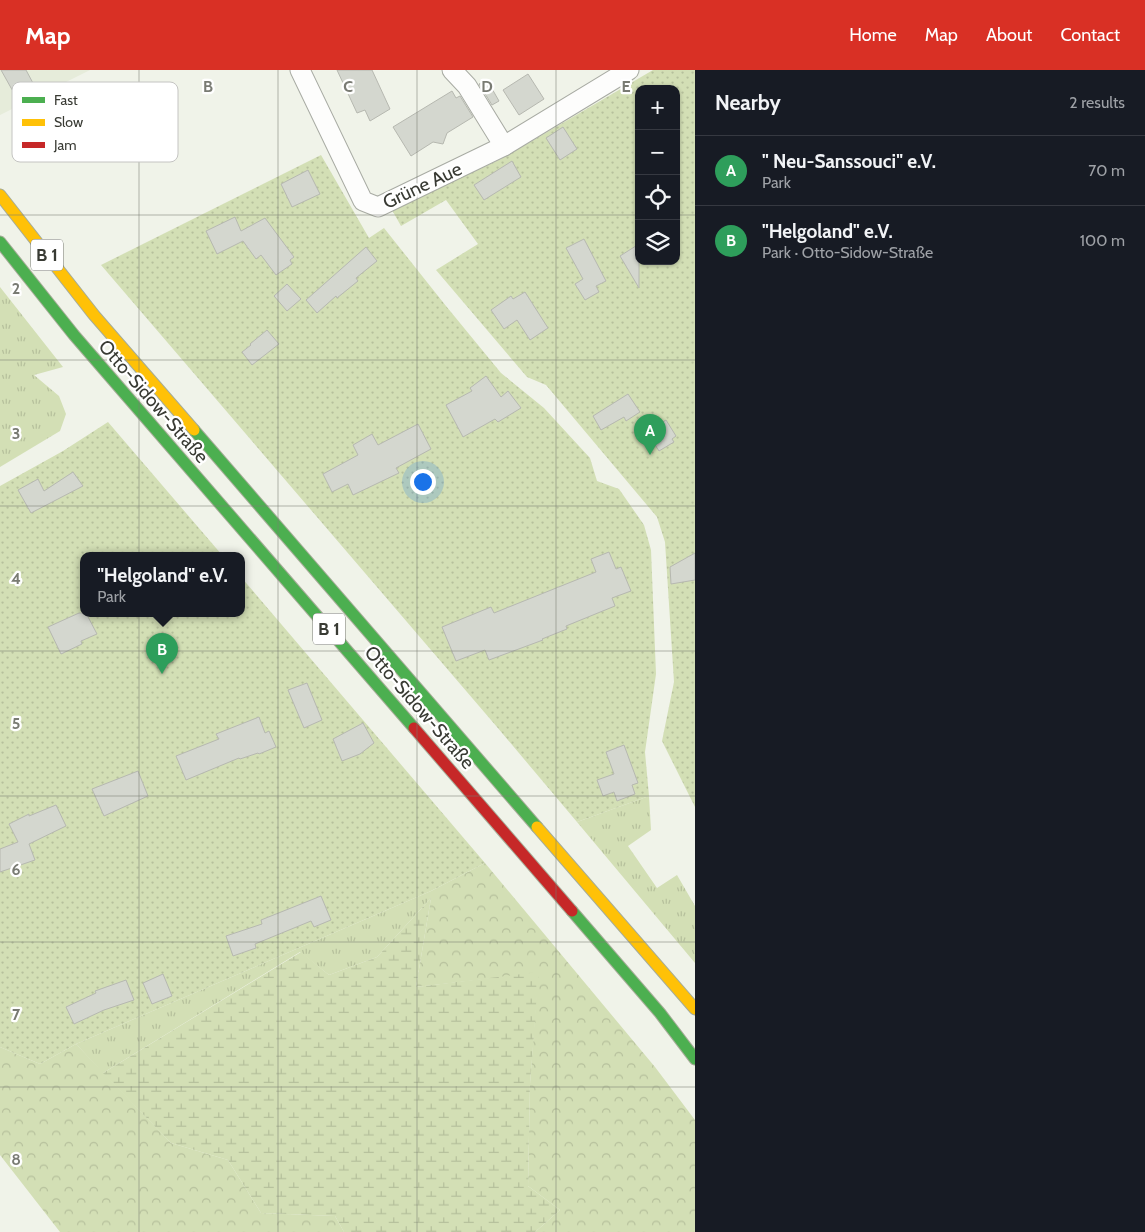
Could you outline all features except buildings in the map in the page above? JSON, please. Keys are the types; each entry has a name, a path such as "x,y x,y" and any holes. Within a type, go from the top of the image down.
{"main road":[{"name":"Otto-Sidow-Straße","path":"0,195 94,315 695,1009"},
{"name":"Otto-Sidow-Straße","path":"0,242 74,335 536,868 660,1013 695,1059"}],"street":[{"name":"Grüne Aue","path":"300,70 363,201 378,207 504,146 629,70"},
{"path":"452,70 467,86 504,146"}],"shaded area":[{"path":"0,70 90,70 66,82 12,82 12,109 0,115"}],"green space":[{"path":"653,70 695,70 695,807 662,741 674,682 665,542 657,517 546,385 527,377 436,270 478,244 446,200 401,226 392,210 501,159"},
{"path":"321,155 369,238 384,228 501,373 544,408 590,458 597,481 619,489 644,525 651,550 656,674 645,752 649,796 577,822 101,265"},
{"path":"0,287 63,367 34,375 59,396 66,414 60,431 0,467"},
{"path":"108,422 219,552 80,552 80,617 245,617 245,582 485,863 431,891 76,1044 40,1064 0,1047 0,486 63,451"},
{"path":"649,796 651,830 628,846 657,888 677,875 695,906 695,963 577,822"},
{"path":"485,863 655,1067 695,1120 695,1232 535,1232 560,1210 528,1186 530,1084 538,973 416,987 431,891"},
{"path":"431,891 431,898 377,957 329,975 300,952 103,1073 76,1044"},
{"path":"431,898 416,987 539,972 530,1084 528,1186 560,1210 535,1232 344,1232 335,1216 261,1213 228,1160 171,1143 103,1073 301,952 329,975 377,957"},
{"path":"76,1044 171,1143 228,1160 261,1213 335,1216 344,1232 60,1232 0,1155 0,1047 40,1064"}],"traffic: fast":[{"path":"0,242 74,335 414,728"},
{"path":"194,430 537,827"},
{"path":"572,911 660,1013 695,1059"}],"traffic: slow":[{"path":"0,195 94,315 194,430"},
{"path":"537,827 695,1009"}],"traffic: jam":[{"path":"414,728 572,911"}],"place":[{"name":"\" Neu-Sanssouci\" e.V.","path":"650,455"},
{"name":"\"Helgoland\" e.V.","path":"162,674"}]}
